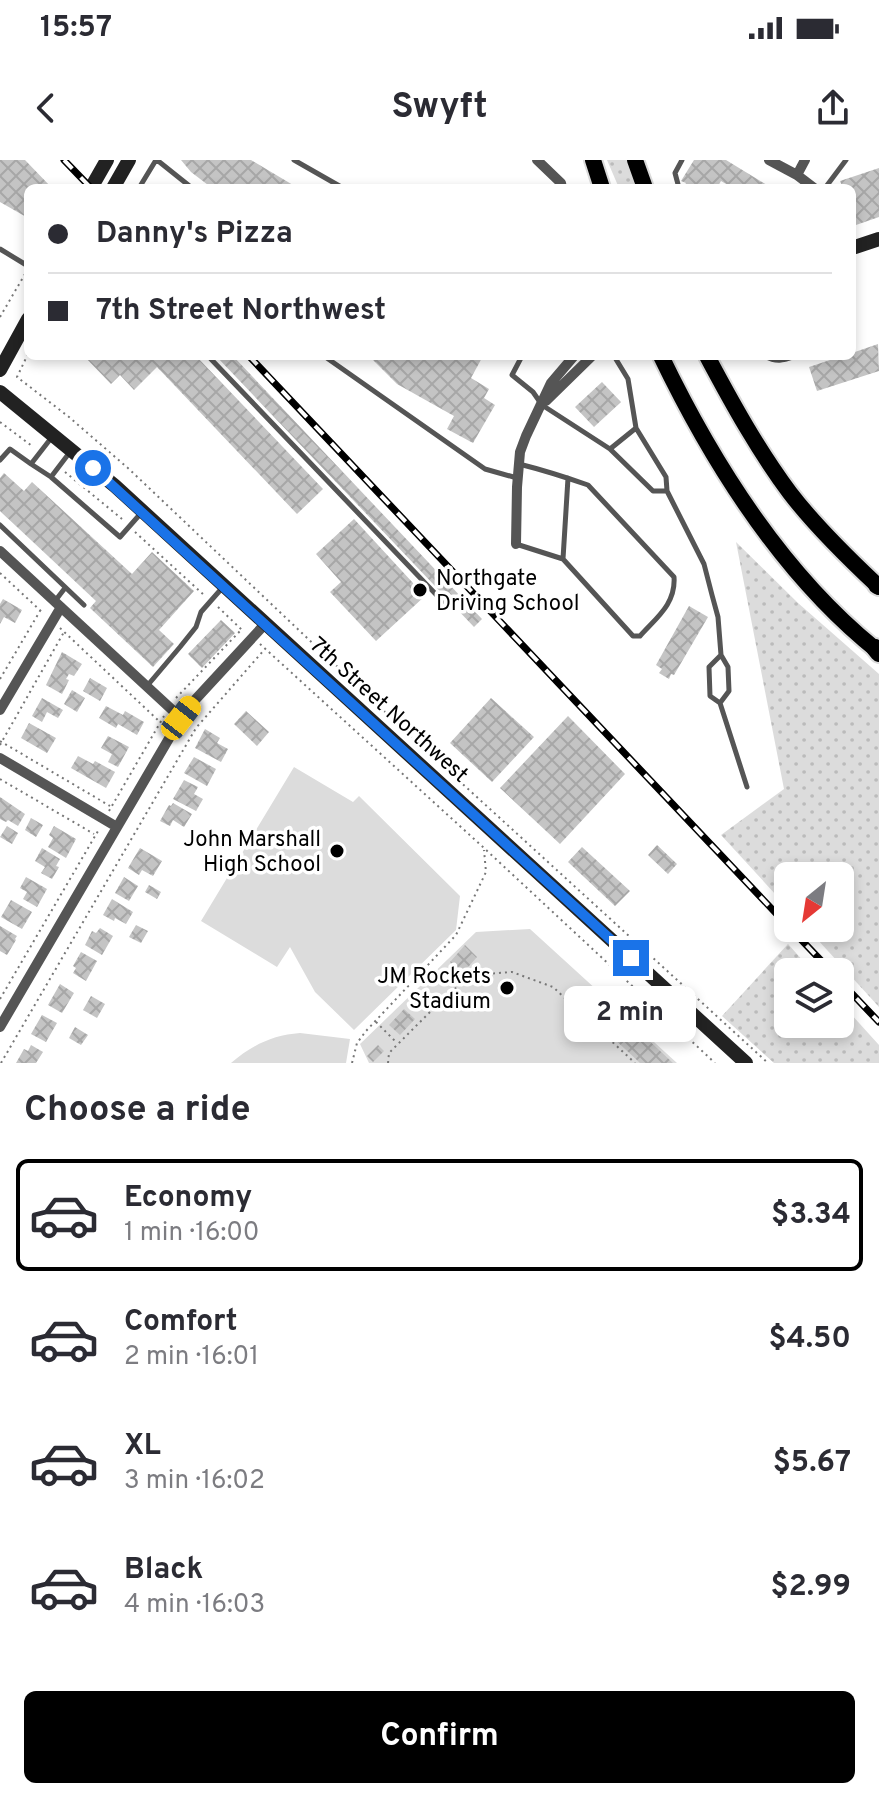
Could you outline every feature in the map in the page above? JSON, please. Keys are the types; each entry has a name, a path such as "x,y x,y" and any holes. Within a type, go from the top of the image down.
{"main road":[{"path":"93,184 107,160"},
{"path":"115,184 129,160"},
{"path":"593,160 601,184"},
{"path":"635,160 644,184"},
{"path":"856,247 879,239"},
{"path":"0,370 24,326"},
{"path":"663,360 707,445 750,512 801,576 878,651"},
{"path":"709,360 759,448 790,493 878,586"},
{"name":"7th Street Northwest","path":"0,392 142,511 746,1063"}],"street":[{"path":"537,160 561,184"},
{"path":"769,160 809,184"},
{"path":"797,175 805,160"},
{"path":"516,544 518,464 526,436 551,383 571,360"},
{"path":"542,405 588,360"},
{"path":"0,551 181,718"},
{"path":"0,710 58,604"},
{"path":"0,1027 181,718 265,624"},
{"path":"0,758 117,827"}],"lane":[{"path":"142,184 157,160 166,163 188,184"},
{"path":"294,160 336,184"},
{"path":"678,184 675,173 682,160"},
{"path":"828,184 846,160"},
{"path":"0,249 24,265"},
{"path":"212,360 448,607"},
{"path":"330,360 485,469 517,478"},
{"path":"520,360 512,375 533,392 542,405 610,449 653,491 667,491"},
{"path":"616,360 628,379 636,428 666,477 667,491 704,564 718,617 721,655 728,667 729,691 720,703"},
{"path":"610,449 636,428"},
{"path":"31,464 54,435"},
{"path":"0,460 10,449 51,477 120,537 142,511"},
{"path":"51,477 72,450"},
{"path":"516,544 563,559 633,636 640,636 671,601 675,590 674,577 588,485 518,464"},
{"path":"563,559 568,478"},
{"path":"1,530 84,605"},
{"path":"29,577 40,565"},
{"path":"147,686 196,627 201,612 223,586"},
{"path":"58,604 65,588"},
{"path":"721,655 709,667 710,696 720,703 747,787"}],"path":[{"path":"0,317 24,275"},
{"path":"25,360 17,377 129,469 421,746 768,1063"},
{"path":"0,573 40,610 0,679"},
{"path":"176,697 242,629"},
{"path":"65,631 160,723 111,807 1,743 65,631"},
{"path":"1,1063 196,728 265,649 715,1063"},
{"path":"0,779 95,835 0,999"},
{"path":"352,1063 357,1043 456,935 486,872 484,848"},
{"path":"388,1063 389,1053 450,992 468,980 485,974 512,972 553,987 635,1063"},
{"path":"375,1021 398,1044"}],"shaded area":[{"path":"607,160 625,160 634,184 617,184"},
{"path":"736,542 798,603 879,674 879,1007 854,980 854,958 834,958 820,942 854,942 854,862 774,862 774,893 721,835 784,789"},
{"path":"294,767 353,802 359,796 460,896 456,930 354,1030 315,992 290,947 277,967 201,921"},
{"name":"JM Rockets Stadium","path":"530,929 677,1063 369,1063 360,1044 476,932"},
{"path":"788,944 800,958 775,958"},
{"path":"774,959 774,1038 854,1038 854,1017 879,1045 879,1063 774,1063 722,1016"},
{"path":"300,1033 350,1039 346,1063 231,1063 263,1042"}],"building":[{"path":"0,160 25,160 48,184 24,184 24,216 0,202"},
{"path":"181,160 251,160 291,184 207,184"},
{"path":"694,160 726,160 765,184 726,184 721,181 719,184 685,184 681,181"},
{"path":"879,168 879,217 856,225 856,184 841,184 840,181"},
{"path":"878,344 879,371 817,391 809,367 830,360 856,360 856,352"},
{"path":"88,360 200,360 323,489 297,514 157,367 134,390 120,375 111,384"},
{"path":"220,360 237,360 482,619 474,627"},
{"path":"373,360 481,360 471,378 489,389 484,398 495,405 473,443 447,429 454,416 397,384"},
{"path":"602,382 621,402 594,427 575,407"},
{"path":"4,473 24,491 32,482 132,574 152,552 194,591 159,630 174,644 153,667 90,608 96,601 0,511 0,478"},
{"path":"354,519 425,596 376,641 330,592 341,582 316,554"},
{"path":"3,599 22,610 15,623 4,617 0,624"},
{"path":"689,606 708,617 669,679 659,673 662,669 656,665"},
{"path":"221,620 235,633 202,668 188,654"},
{"path":"62,652 82,664 74,676 69,674 62,694 46,685"},
{"path":"90,678 107,688 100,701 83,691"},
{"path":"72,690 85,698 77,712 64,704"},
{"path":"42,698 63,710 58,718 47,712 42,722 32,716"},
{"path":"491,698 534,737 492,782 450,743"},
{"path":"106,706 123,715 125,711 144,722 137,735 99,718"},
{"path":"246,711 269,732 257,746 234,724"},
{"path":"568,716 625,774 560,844 500,788"},
{"path":"29,723 56,738 47,753 21,738"},
{"path":"205,729 220,738 217,743 228,749 221,762 195,748"},
{"path":"108,736 129,747 118,767 108,762 112,754 101,748"},
{"path":"78,756 115,772 106,788 71,768"},
{"path":"194,757 216,769 207,786 184,773"},
{"path":"184,780 198,787 194,794 203,799 196,811 173,799"},
{"path":"0,797 25,814 18,826 0,819"},
{"path":"173,803 192,814 184,827 173,820 170,826 160,821"},
{"path":"31,818 43,825 36,837 25,830"},
{"path":"7,826 18,833 12,844 0,837"},
{"path":"54,826 76,839 66,858 48,847"},
{"path":"657,845 677,864 668,874 648,855"},
{"path":"582,847 630,891 615,906 568,862"},
{"path":"42,848 60,859 52,879 41,873 45,867 35,861"},
{"path":"140,848 162,861 153,876 142,870 139,875 128,868"},
{"path":"26,877 47,889 37,907 23,899 27,892 20,888"},
{"path":"124,877 138,886 129,901 115,893"},
{"path":"149,885 161,892 157,899 145,892"},
{"path":"112,899 133,912 126,924 103,915"},
{"path":"11,900 32,912 22,929 1,917"},
{"path":"136,925 148,931 141,943 129,937"},
{"path":"0,926 17,936 7,955 0,951"},
{"path":"100,928 113,936 102,955 85,945 92,931 96,933"},
{"path":"465,945 477,957 462,974 450,962"},
{"path":"81,952 97,961 86,981 73,973 76,968 73,966"},
{"path":"60,984 74,993 62,1013 48,1005"},
{"path":"91,996 105,1004 97,1018 83,1010"},
{"path":"610,1004 673,1063 640,1063 595,1021"},
{"path":"404,1009 415,1019 400,1035 389,1025"},
{"path":"42,1015 57,1023 46,1042 31,1034"},
{"path":"75,1027 88,1035 81,1045 69,1038"},
{"path":"31,1045 43,1052 36,1063 16,1063 24,1049 28,1051"},
{"path":"378,1045 384,1051 373,1062 367,1056"}],"railway":[{"path":"64,160 87,184"},
{"path":"253,360 774,911"},
{"path":"803,942 819,958"},
{"path":"854,996 879,1022"}],"place":[{"name":"Northgate Driving School","path":"420,590"},
{"name":"John Marshall High School","path":"337,851"},
{"name":"JM Rockets Stadium","path":"507,988"}],"route":[{"path":"93,468 631,958"}]}
